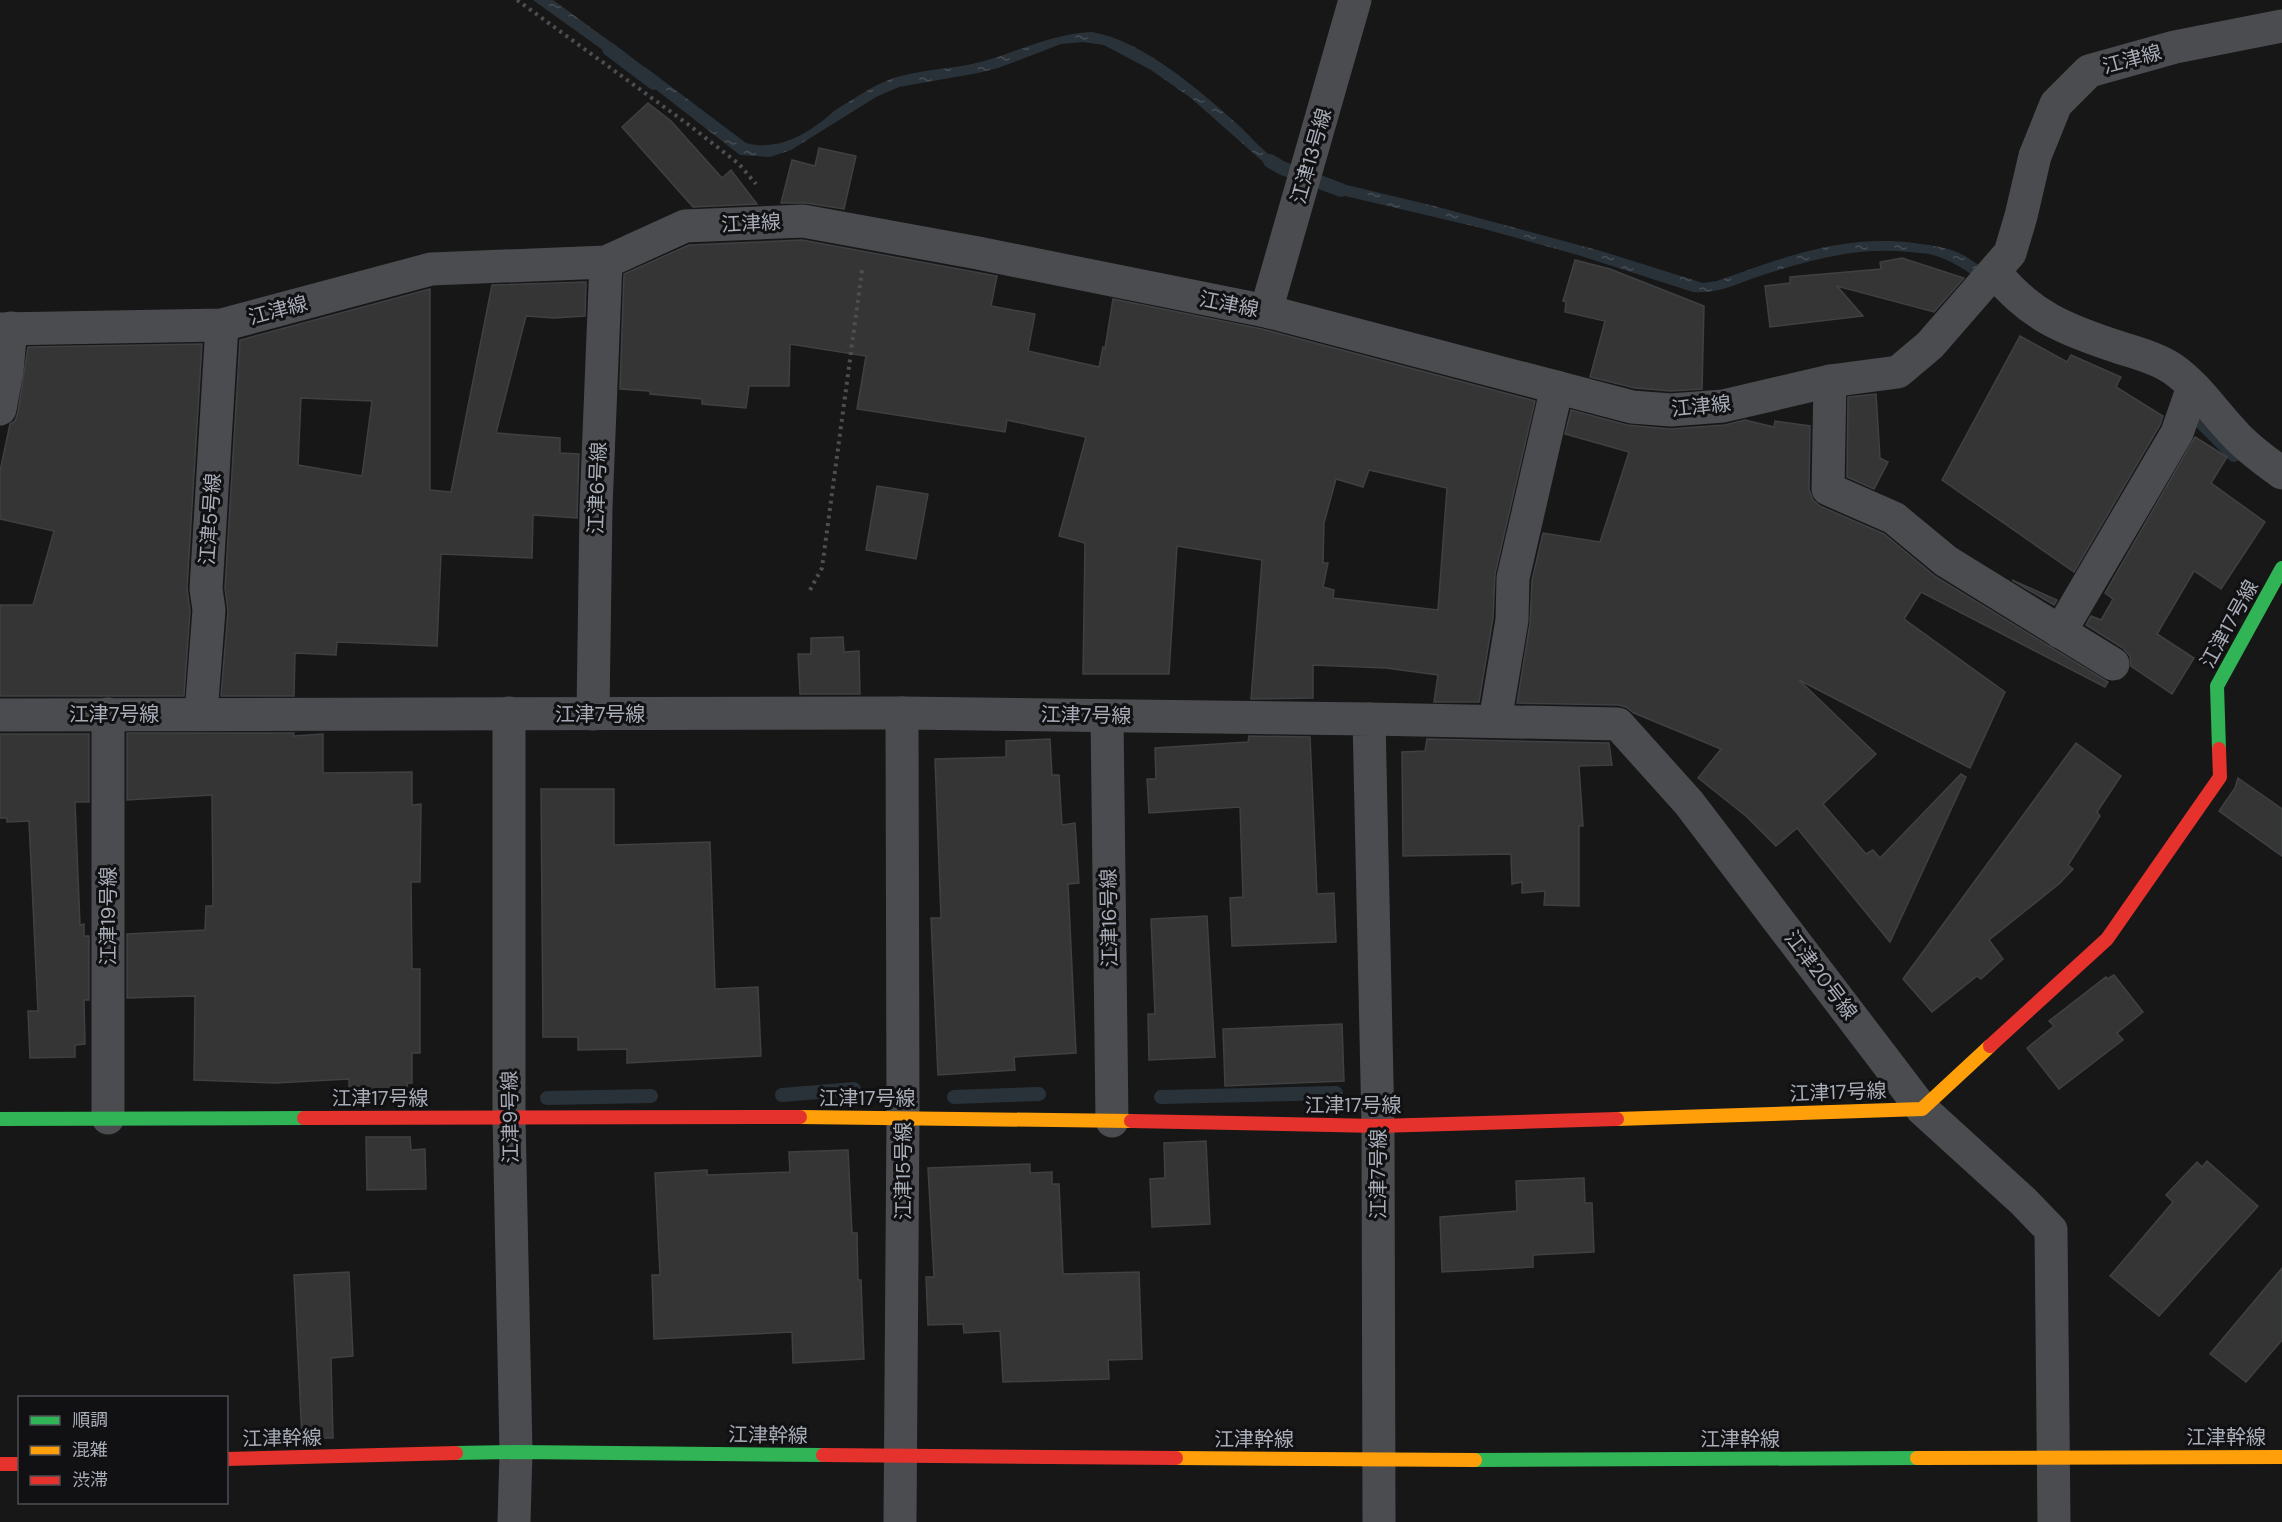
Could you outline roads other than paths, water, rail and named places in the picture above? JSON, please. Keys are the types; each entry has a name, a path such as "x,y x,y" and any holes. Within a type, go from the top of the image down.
{"street":[{"name":"江津13号線","path":"1266,311 1355,0"},
{"name":"江津線","path":"5,328 222,325 431,269 606,262 685,226 803,221 1266,311 1632,407 1671,410 1722,406 1830,381 1898,372 1930,345 2010,254 2035,156 2056,104 2089,71 2175,48 2282,26"},
{"name":"江津6号線","path":"593,714 596,507 606,262"},
{"path":"1995,272 2022,301 2044,317 2072,332 2147,357 2172,368 2193,387 2233,433 2261,459 2282,473"},
{"name":"江津5号線","path":"201,714 209,610 206,589 222,325"},
{"path":"0,409 7,371 5,328"},
{"path":"1830,381 1828,489 1894,518 1946,561 2113,664"},
{"path":"1495,721 1512,620 1513,578 1557,387"},
{"path":"2061,632 2177,432 2193,387"},
{"name":"江津17号線","path":"0,1119 903,1117 1378,1126 1922,1109 2107,939 2220,777 2217,686 2282,568"},
{"name":"江津7号線","path":"0,715 902,712 1369,719 1378,1126 1379,1522"},
{"name":"江津15号線","path":"900,1522 903,1117 902,712"},
{"name":"江津9号線","path":"509,713 509,1117 516,1452 514,1522"},
{"name":"江津19号線","path":"108,714 108,1118"},
{"name":"江津16号線","path":"1107,716 1112,1121"},
{"name":"江津20号線","path":"1369,719 1618,724 1689,803 1922,1109 2023,1201 2051,1230 2054,1522"},
{"name":"江津幹線","path":"228,1459 516,1452 1379,1460 2282,1457"},
{"path":"0,1464 18,1464"}],"water":[{"path":"533,0 553,0 627,54 621,63"},
{"path":"1092,32 1131,45 1169,68 1205,96 1266,152 1286,164 1282,173 1270,168 1191,98 1151,70 1104,45 1083,42 1061,44 998,68 899,87 876,97 791,150 770,157 740,155 636,74 645,67 746,143 765,145 784,142 802,135 840,107 869,89 893,78 980,62 1053,39"},
{"path":"1326,180 1434,206 1601,251 1703,283 1717,281 1789,256 1862,242 1914,243 1949,249 1982,267 1974,276 1949,261 1930,254 1872,251 1818,259 1721,290 1693,292 1578,255 1477,227 1324,191"}],"waterway":[{"path":"609,49 654,83"},
{"path":"1270,161 1282,168 1341,190"},
{"path":"2186,407 2234,455"},
{"path":"782,1095 854,1089"},
{"path":"1161,1097 1336,1093"},
{"path":"954,1097 1039,1094"},
{"path":"547,1098 651,1096"}]}
